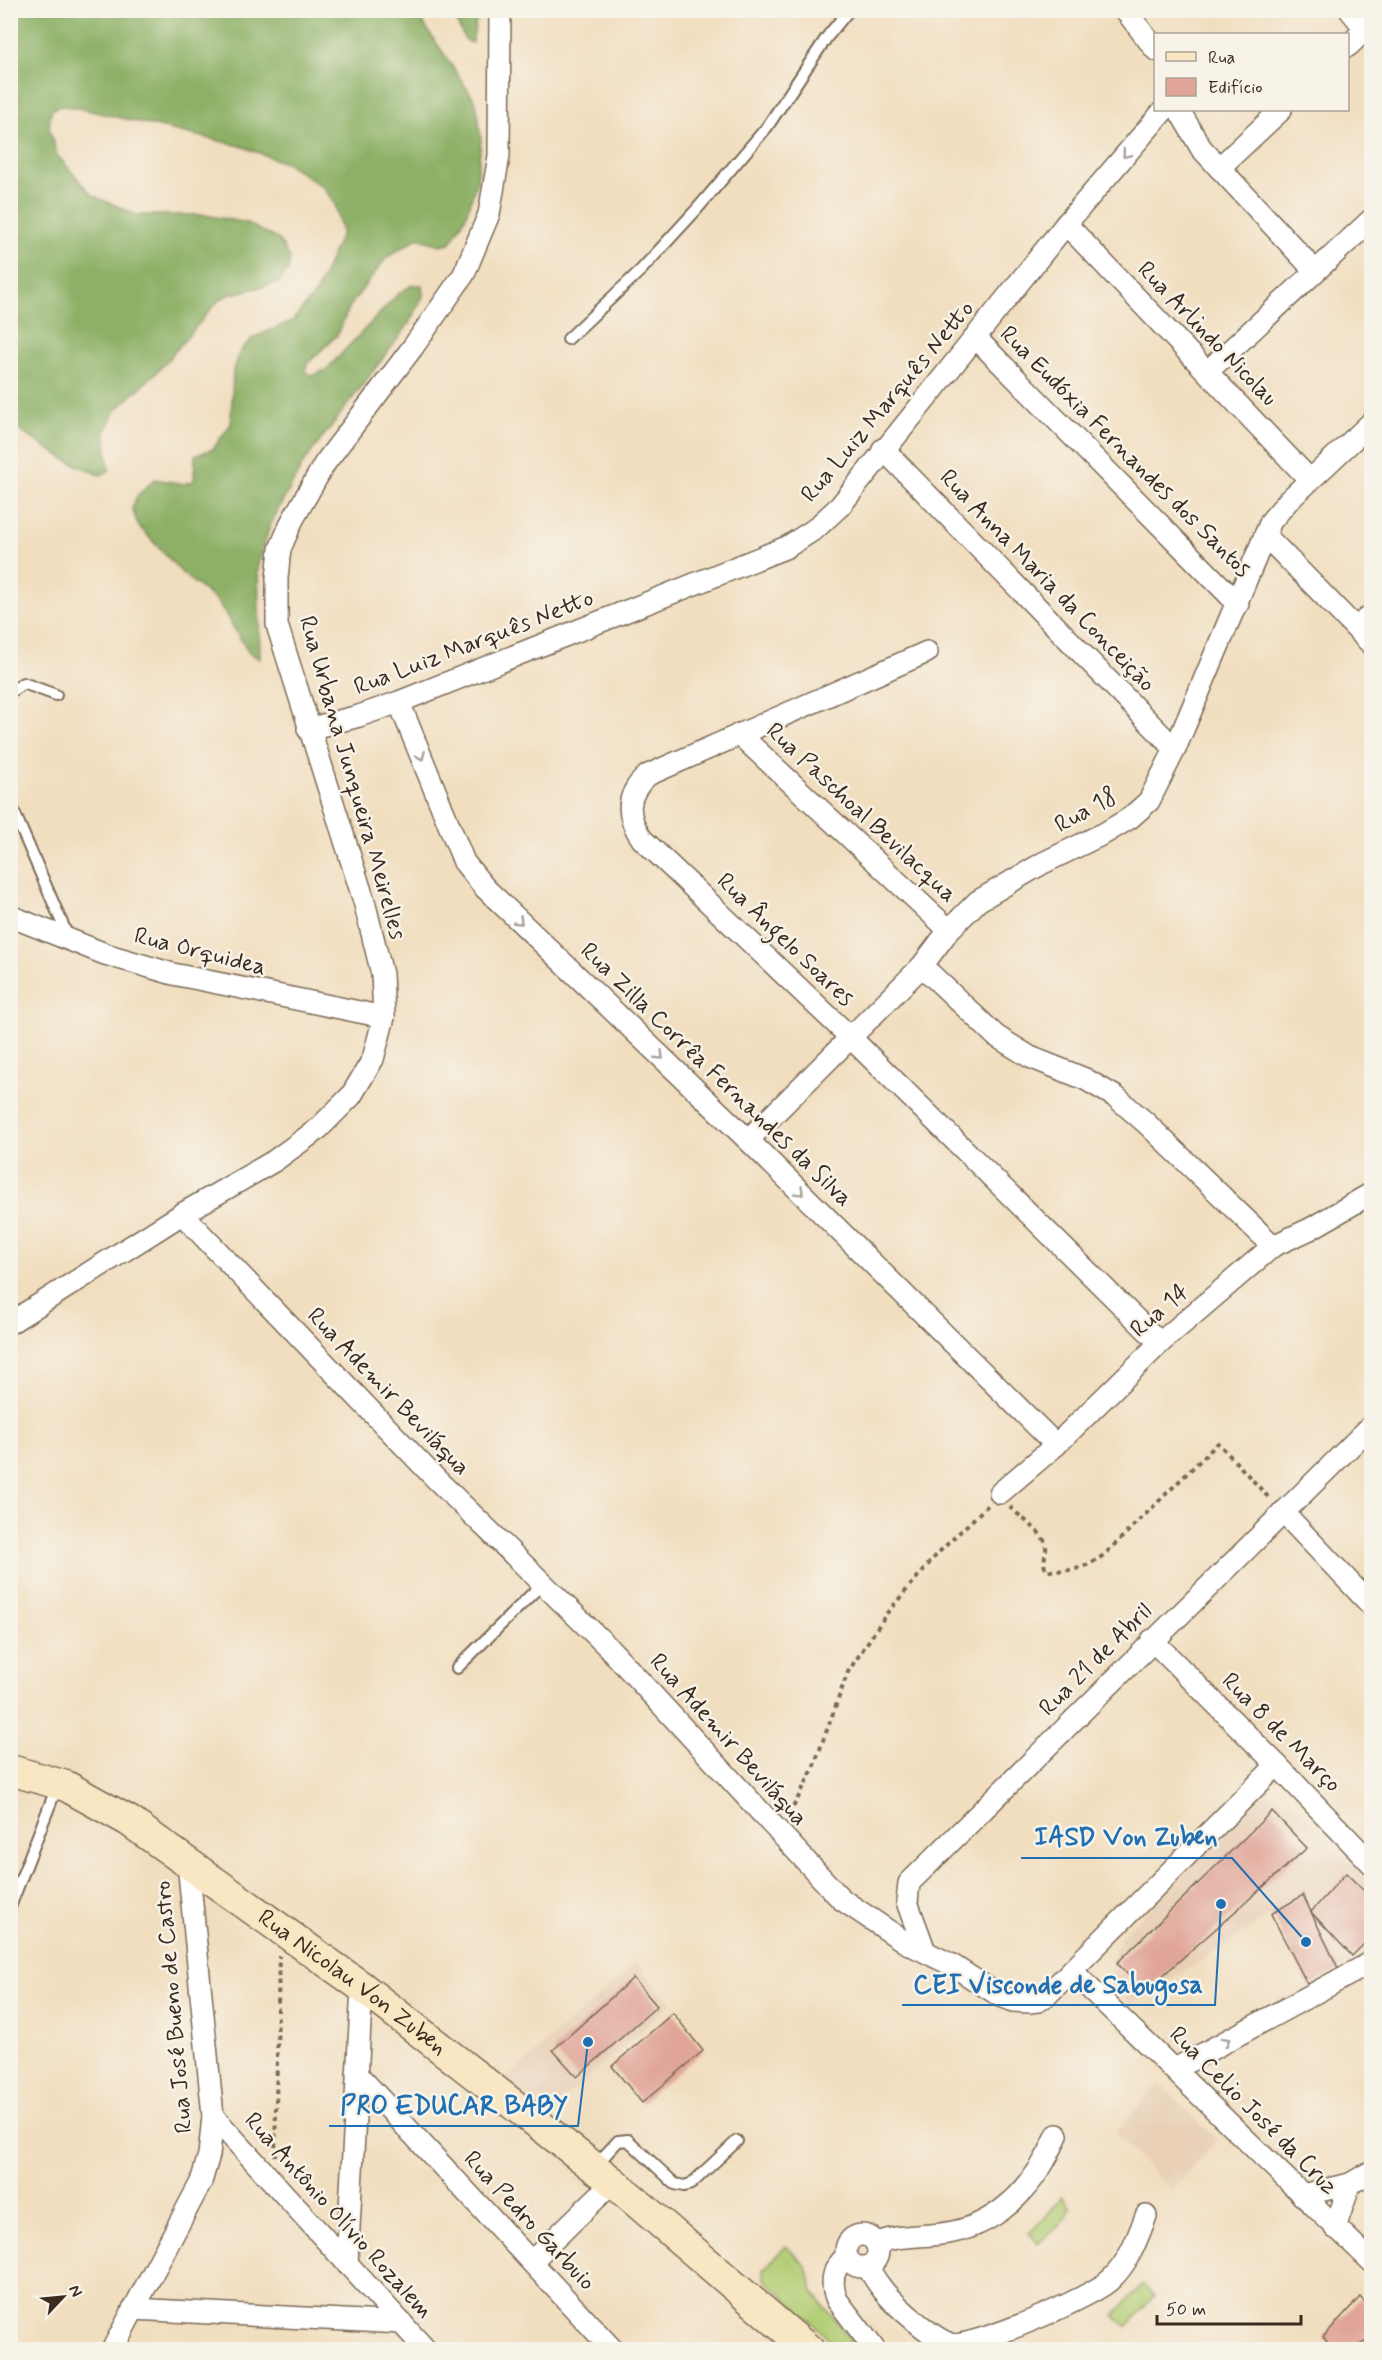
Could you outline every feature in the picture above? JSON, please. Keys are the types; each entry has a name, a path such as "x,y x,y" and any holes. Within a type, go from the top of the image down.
{"street":[{"name":"Rua Urbana Junqueira Meirelles","path":"10,1323 182,1214 274,1161 318,1129 351,1096 373,1059 384,1017 382,974 363,901 277,625 277,578 280,549 292,521 325,463 413,347 464,274 489,214 500,156 500,10"},
{"path":"1125,10 1154,49"},
{"path":"1349,45 1368,34 1350,10"},
{"name":"Rua Luiz Marquês Netto","path":"308,729 359,716 399,702 787,547 815,529 840,506 883,449 1066,224 1163,111"},
{"path":"1180,111 1201,148 1315,271"},
{"path":"1219,168 1280,111"},
{"path":"1208,371 1371,219"},
{"name":"Rua Arlindo Nicolau","path":"1066,224 1310,480"},
{"name":"Rua Eudóxia Fernandes dos Santos","path":"975,337 1238,604"},
{"name":"Rua 18","path":"748,1140 922,966 949,930 978,901 1006,882 1106,833 1130,818 1149,801 1175,749 1238,604 1265,535 1278,511 1371,422"},
{"name":"Rua Anna Maria da Conceição","path":"883,449 1175,749"},
{"path":"1265,535 1371,645"},
{"path":"1356,628 1371,614"},
{"name":"Rua Ângelo Soares","path":"927,652 648,775 640,782 631,801 630,817 642,839 850,1037 1160,1343"},
{"name":"Rua Zilla Corrêa Fernandes da Silva","path":"399,702 465,862 485,888 748,1140 1056,1445"},
{"name":"Rua Paschoal Bevilacqua","path":"739,734 949,930"},
{"name":"Rua Orquidea","path":"10,916 105,954 173,974 384,1017"},
{"path":"922,966 996,1036 1030,1057 1085,1079 1116,1097 1273,1246"},
{"name":"Rua 14","path":"996,1497 1056,1445 1160,1343 1273,1246 1371,1193"},
{"name":"Rua Ademir Beviláqua","path":"182,1214 436,1479 610,1649 840,1899 906,1942 952,1965 1000,1996 1013,2001 1038,2001 1072,1971 1277,1765"},
{"name":"Rua 21 de Abril","path":"926,1951 907,1902 909,1883 1371,1425"},
{"path":"1282,1512 1371,1606"},
{"name":"Rua 8 de Março","path":"1152,1640 1277,1765 1371,1864"},
{"name":"Rua Nicolau Von Zuben","path":"10,1770 58,1784 129,1821 362,1987 603,2175 809,2349"},
{"name":"Rua José Bueno de Castro","path":"112,2349 201,2182 209,2155 213,2116 188,1863"},
{"path":"1175,2069 1371,1962"},
{"name":"Rua Celio José da Cruz","path":"1072,1971 1371,2262"},
{"path":"347,2264 362,1987"},
{"name":"Rua Pedro Garbuio","path":"357,2074 613,2349"},
{"name":"Rua Antônio Olívio Rozalem","path":"213,2116 426,2349"},
{"path":"876,2244 899,2237 953,2232 981,2223 1026,2188 1043,2164 1057,2135"},
{"path":"1302,2195 1350,2184 1371,2170"},
{"path":"532,2261 603,2175"},
{"path":"1335,2228 1350,2184"},
{"path":"867,2267 888,2295 913,2318 949,2343 966,2344 1039,2317 1097,2291 1112,2279 1124,2264 1146,2216"},
{"path":"868,2237 876,2244 878,2255 876,2260 867,2267 852,2265 846,2257 846,2246 853,2238 868,2237"},
{"path":"846,2257 834,2273 834,2292 837,2300 875,2349"},
{"path":"133,2309 402,2323"}],"lane":[{"path":"568,339 641,270 698,209 767,126 849,10"},
{"path":"10,693 23,683 56,695"},
{"path":"10,798 70,940"},
{"path":"457,1668 543,1583"},
{"path":"10,1907 58,1784"},
{"path":"603,2175 618,2141 628,2140 675,2184 684,2187 691,2184 737,2141"}],"path":[{"path":"996,1497 998,1507 1007,1504 1046,1544 1043,1562 1047,1571 1085,1568 1104,1555 1218,1443 1282,1512"},
{"path":"780,1835 812,1771 848,1672 887,1613 938,1553 996,1497"},
{"path":"275,2184 279,1928"}],"shaded area":[{"path":"1265,1793 1277,1795 1298,1808 1371,1885 1371,1950 1339,1970 1303,1895 1130,2005 1112,1986 1112,1959 1120,1938"},
{"path":"636,1963 671,2003 546,2115 504,2081"},
{"path":"1159,2083 1217,2140 1171,2191 1115,2133"}],"green space":[{"path":"10,11 415,11 476,102 481,139 477,180 466,216 451,242 441,245 417,238 386,258 350,306 337,335 307,364 305,371 311,376 326,370 398,294 412,285 422,285 423,296 408,325 304,462 270,525 258,565 260,659 249,653 218,602 183,574 138,525 132,508 137,496 155,479 184,484 194,481 195,455 213,449 231,424 233,371 241,350 253,338 292,321 316,293 342,232 335,204 324,188 290,165 241,146 74,107 60,106 51,110 49,128 57,155 92,195 137,215 205,215 247,223 279,240 290,258 288,271 277,283 228,295 219,300 159,370 117,409 105,432 109,471 100,475 66,460 11,425"},
{"path":"451,11 478,11 472,43 466,41"},
{"path":"1062,2197 1071,2208 1060,2224 1038,2243 1029,2233"},
{"path":"786,2246 807,2267 813,2292 858,2349 838,2349 809,2319 764,2279 763,2270"},
{"path":"1143,2284 1154,2296 1127,2327 1114,2315"}],"building":[{"path":"1272,1811 1307,1848 1144,1992 1117,1963"},
{"path":"1346,1873 1372,1899 1372,1936 1352,1956 1311,1912"},
{"path":"1303,1895 1339,1970 1309,1987 1271,1914"},
{"path":"633,1978 657,2006 577,2077 553,2050"},
{"path":"673,2013 703,2051 642,2103 612,2066"},
{"path":"1360,2297 1372,2311 1372,2339 1349,2350 1334,2350 1323,2337"}],"place":[{"name":"CEI Visconde de Sabugosa","path":"1221,1904"},
{"name":"IASD Von Zuben","path":"1306,1942"},
{"name":"PRO EDUCAR BABY","path":"588,2042"}]}
